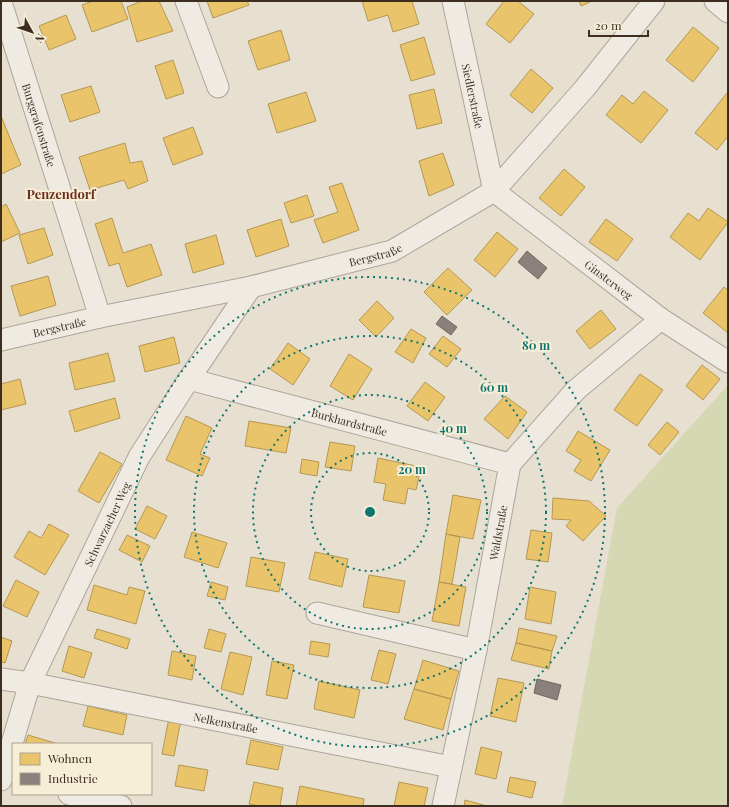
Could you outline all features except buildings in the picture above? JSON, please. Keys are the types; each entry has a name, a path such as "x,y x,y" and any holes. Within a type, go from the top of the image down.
{"street":[{"name":"Burggrafenstraße","path":"2,1 100,317"},
{"path":"186,1 218,86"},
{"name":"Siedlerstraße","path":"453,1 494,191"},
{"name":"Bergstraße","path":"1,340 100,317 251,286 392,251 494,191 585,88 654,1"},
{"path":"715,1 728,12"},
{"name":"Ginsterweg","path":"494,191 661,319 728,362"},
{"name":"Schwarzacher Weg","path":"1,779 30,683 139,457 251,286"},
{"path":"510,464 576,390 661,319"},
{"name":"Burkhardstraße","path":"189,379 510,464"},
{"name":"Waldstraße","path":"443,806 476,650 510,464"},
{"path":"317,613 476,650"},
{"name":"Nelkenstraße","path":"1,679 30,683 451,767"},
{"path":"1,779 12,781"},
{"path":"73,795 120,806"}],"green space":[{"path":"728,385 728,806 562,806 617,508"}],"district":[{"name":"Penzendorf","path":"61,193"}]}
